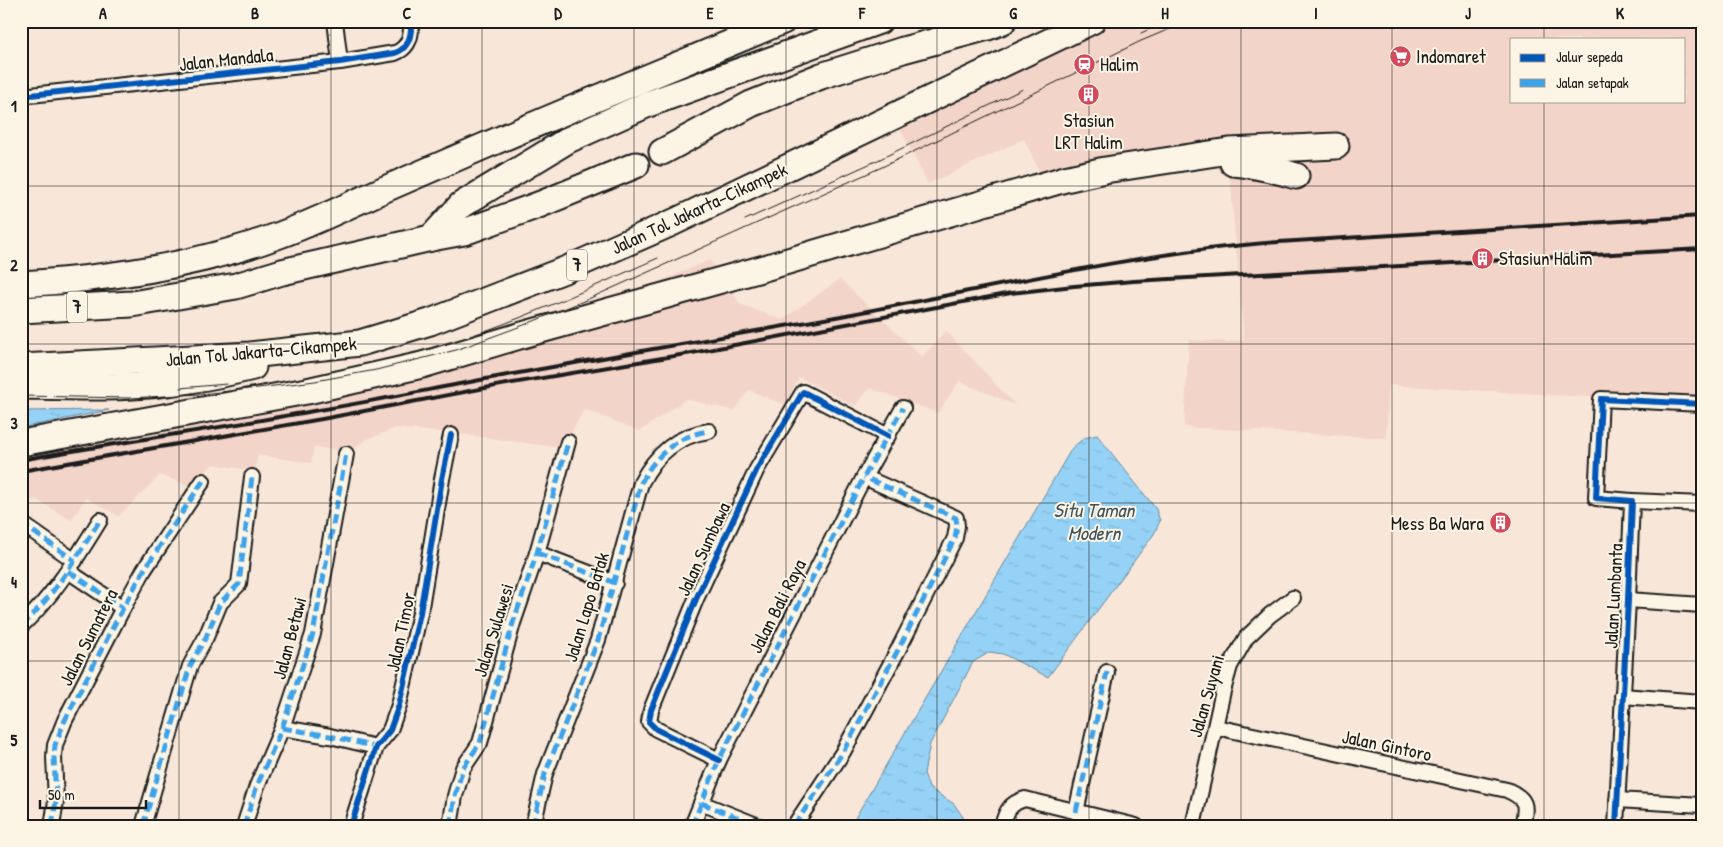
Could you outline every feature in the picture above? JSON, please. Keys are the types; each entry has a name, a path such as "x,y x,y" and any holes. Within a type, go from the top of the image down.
{"highway":[{"path":"21,284 70,281 187,262 276,237 515,133 783,21"},
{"path":"431,238 461,205 568,140 648,104 879,21"},
{"path":"662,152 751,104 821,76 1003,21"},
{"name":"Jalan Tol Jakarta–Cikampek","path":"21,367 250,356 360,343 430,322 567,269 684,218 1092,21"},
{"path":"21,443 307,391 422,365 760,269 1065,179 1105,170 1229,151 1336,146"},
{"path":"21,459 301,408 426,380 765,284 1069,194 1117,183 1229,163 1274,168 1296,176"},
{"name":"7","path":"21,310 132,304 236,286 282,272 464,232 541,204 636,165"},
{"path":"21,386 117,387 166,384 208,378 350,344"}],"street":[{"path":"335,21 340,62"},
{"name":"Jalan Mandala","path":"21,96 340,62 402,50 410,38 411,21"},
{"name":"Jalan Sumbawa","path":"719,760 651,725 649,722 651,710 696,598 757,469 803,392 888,436"},
{"path":"1702,404 1601,399 1596,498 1702,504"},
{"name":"Jalan Bali Raya","path":"692,826 719,760 864,478 903,408"},
{"name":"Jalan Lapo Batak","path":"533,826 545,774 588,666 614,582 641,483 649,467 663,451 695,433 709,431"},
{"name":"Jalan Timor","path":"351,826 376,747 390,730 399,705 420,613 450,435"},
{"name":"Jalan Sulawesi","path":"450,826 455,796 463,768 480,743 513,622 536,554 568,442"},
{"name":"Jalan Betawi","path":"244,826 257,786 282,728 313,634 346,454"},
{"path":"143,826 190,666 206,637 220,603 239,584 252,477"},
{"path":"794,826 843,752 898,650 954,538 957,526 956,518 864,478"},
{"name":"Jalan Sumatera","path":"52,826 56,801 54,757 56,745 65,720 122,608 163,539 203,480"},
{"name":"Jalan Lumbanta","path":"1616,826 1632,501"},
{"path":"21,626 33,615 71,566 100,520"},
{"path":"21,524 122,608"},
{"path":"536,554 614,582"},
{"name":"Jalan Suyani","path":"1193,826 1230,666 1246,638 1270,615 1293,598"},
{"path":"1628,600 1702,605"},
{"path":"1076,812 1107,672"},
{"path":"1622,696 1702,702"},
{"name":"Jalan Gintoro","path":"1216,727 1507,790 1522,799 1525,804 1522,826"},
{"path":"282,728 330,736 376,747"},
{"path":"1002,826 1009,807 1025,799 1113,823 1136,826"},
{"path":"1617,800 1702,805"},
{"path":"701,803 759,826"}],"shaded area":[{"name":"Stasiun Halim","path":"1092,21 1702,21 1702,404 1389,385 1386,438 1184,427 1189,340 1227,342 1244,340 1229,163 1046,185 1024,139 928,184 894,116"},
{"path":"710,260 740,304 782,320 840,279 922,357 946,331 1015,405 959,381 938,413 870,388 855,406 799,377 785,405 749,390 734,411 686,399 640,431 584,409 563,448 460,434 396,428 365,440 349,452 314,447 311,463 258,455 254,471 213,464 190,486 160,475 119,516 86,498 71,520 37,500 21,502 21,426 136,426 350,392 468,364"}],"water":[{"path":"109,410 21,428 21,411"},
{"name":"Situ Taman Modern","path":"1097,435 1156,509 1160,521 1154,534 1048,677 1003,654 990,652 973,662 930,744 924,773 929,788 954,804 967,823 966,826 856,826 855,818 1072,448 1084,438"}],"tram line":[{"path":"1141,33 1168,21"},
{"path":"21,396 130,398 201,394 258,388 315,381 376,370 456,350 586,300 882,167 1141,41 1189,21"},
{"path":"745,220 876,161 1023,89"},
{"path":"412,354 506,323 658,258"},
{"path":"180,388 227,384"}],"railway":[{"path":"21,460 342,406 1166,255 1279,242 1702,216"},
{"path":"21,471 322,419 501,385 692,353 1011,293 1134,281 1702,249"}],"marked path":[{"path":"692,826 719,760 864,477 903,408"},
{"path":"533,826 545,774 598,640 641,483 660,455 669,448 687,437 709,431"},
{"path":"450,826 455,796 463,768 480,743 513,623 537,553 568,442"},
{"path":"244,826 257,786 282,728 313,634 346,454"},
{"path":"143,826 190,666 206,637 220,603 239,584 252,477"},
{"path":"794,826 843,752 955,538 956,518 864,477"},
{"path":"52,826 56,801 55,745 65,720 144,570 203,481"},
{"path":"21,626 54,589 74,562 100,520"},
{"path":"21,523 75,561"},
{"path":"537,553 615,583"},
{"path":"68,571 123,608"},
{"path":"1076,812 1107,672"},
{"path":"282,728 330,736 376,747"},
{"path":"701,803 759,826"}],"cycle path":[{"path":"21,96 340,62 395,53 404,48 409,40 411,21"},
{"path":"719,760 656,729 649,722 651,710 696,599 757,469 803,392 888,436"},
{"path":"1616,826 1632,501 1596,498 1601,399 1702,404"},
{"path":"351,826 376,747 390,730 399,705 420,613 451,435"}],"place":[{"name":"Indomaret","path":"1400,56"},
{"name":"Halim","path":"1084,64"},
{"name":"Stasiun LRT Halim","path":"1089,94"},
{"name":"Stasiun Halim","path":"1483,258"},
{"name":"Mess Ba Wara","path":"1500,523"}]}
